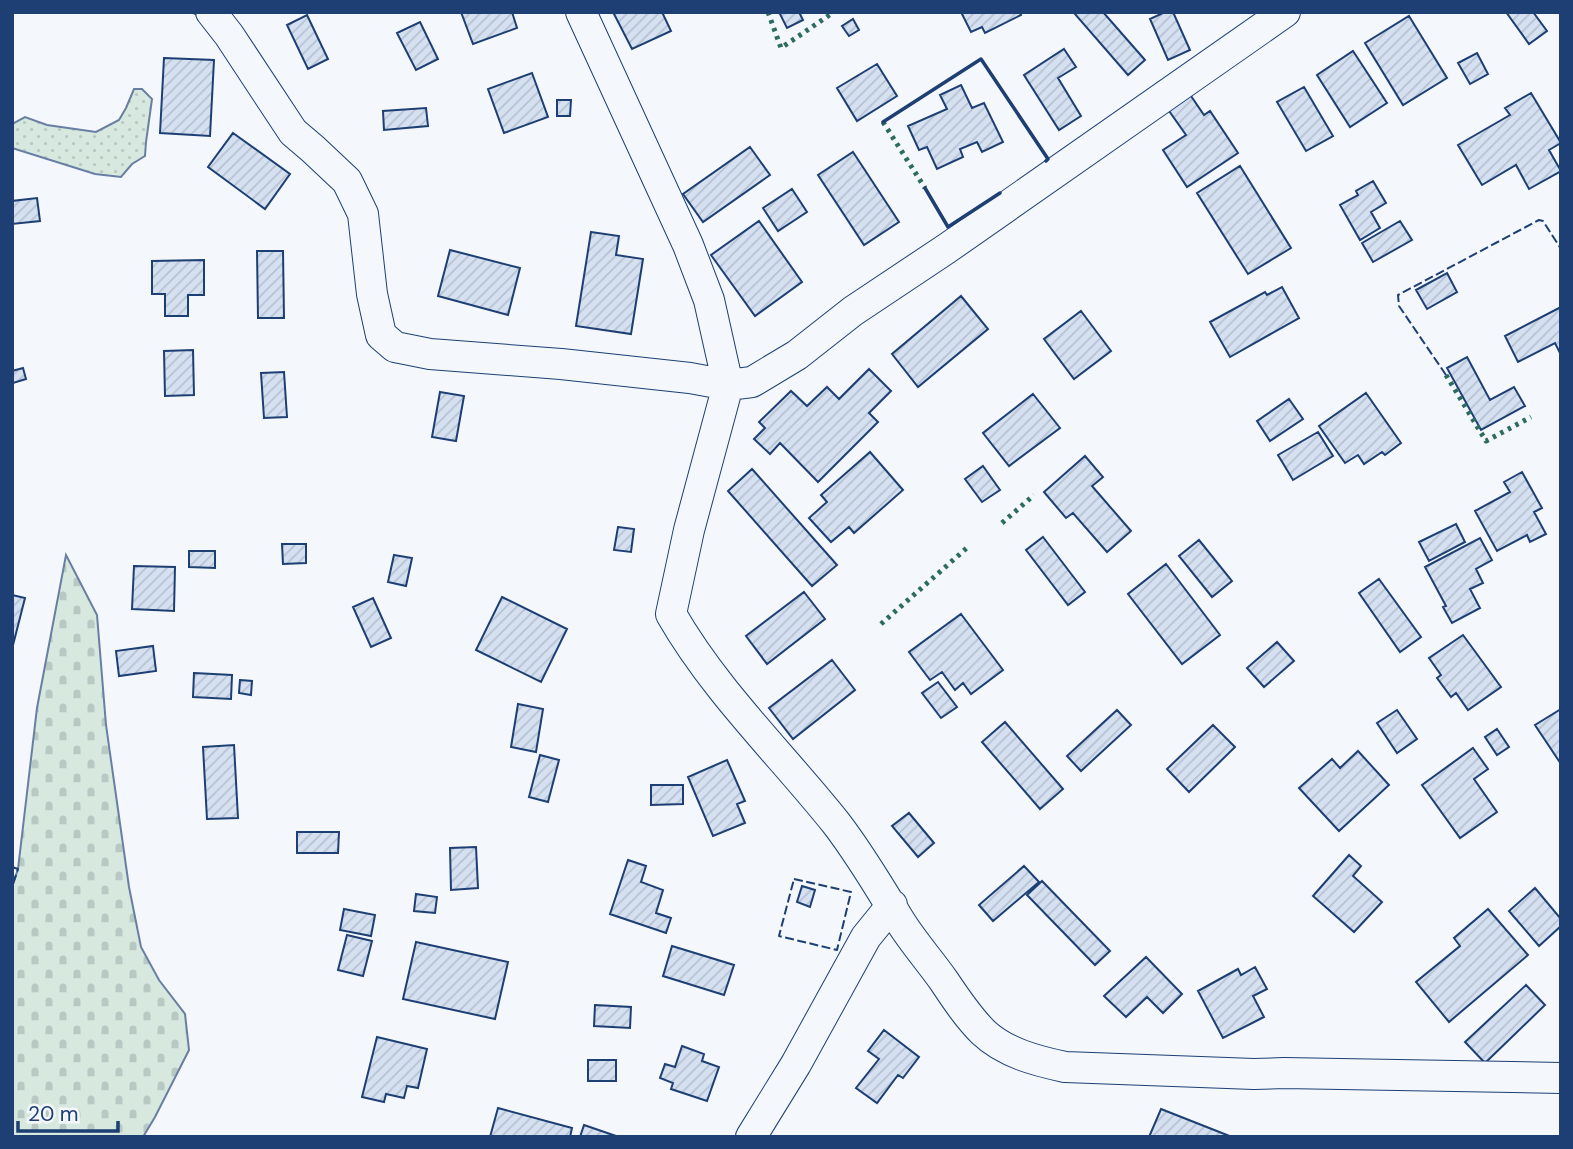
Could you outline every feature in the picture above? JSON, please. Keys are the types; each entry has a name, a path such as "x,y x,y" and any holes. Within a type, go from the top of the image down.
{"street":[{"path":"211,12 229,34 293,132 347,181 363,214 372,294 381,335 395,347 430,354 561,364 690,378 728,385 752,382 797,355 853,311 1285,12"},
{"path":"581,12 688,245 709,300 728,385 689,530 670,614 685,639 747,718 837,824 901,921 966,1012 985,1033 1006,1048 1043,1063 1065,1068 1241,1074 1561,1078"},
{"path":"751,1137 796,1064 866,937 892,905"}],"green space":[{"path":"134,89 142,89 152,99 145,156 132,164 121,177 95,174 12,148 12,124 25,117 47,125 96,132 119,120"},
{"path":"66,555 97,615 106,725 129,887 141,947 159,980 185,1014 189,1050 143,1137 12,1137 12,887 18,869 37,708"}],"building":[{"path":"461,12 512,12 517,28 473,44"},
{"path":"613,12 662,12 671,31 632,49"},
{"path":"779,12 799,12 803,20 787,28"},
{"path":"961,12 1020,12 1021,15 985,33 982,27 971,32"},
{"path":"1074,12 1103,12 1145,60 1128,75"},
{"path":"1165,12 1173,12 1190,50 1168,60 1150,19"},
{"path":"1506,12 1533,12 1547,31 1529,44"},
{"path":"307,15 328,59 308,69 287,25"},
{"path":"1409,16 1447,78 1403,105 1365,43"},
{"path":"853,19 859,30 849,36 842,26"},
{"path":"420,22 438,59 416,70 397,33"},
{"path":"1064,49 1076,67 1058,78 1081,116 1059,130 1024,75"},
{"path":"1353,51 1387,103 1350,127 1317,75"},
{"path":"1477,53 1488,74 1470,84 1458,63"},
{"path":"164,58 214,60 210,136 160,133"},
{"path":"877,64 897,96 857,121 837,88"},
{"path":"532,73 548,117 504,133 488,89"},
{"path":"961,85 972,108 984,103 1003,142 982,152 977,142 960,149 963,157 937,169 927,147 919,150 908,126 947,109 940,95"},
{"path":"1304,87 1333,136 1306,151 1277,102"},
{"path":"1189,93 1204,115 1210,111 1238,153 1187,187 1163,150 1186,135 1167,108"},
{"path":"1531,93 1561,143 1549,150 1561,171 1529,189 1516,165 1482,185 1458,145 1510,115 1505,108"},
{"path":"557,100 571,100 570,116 557,116"},
{"path":"426,108 428,126 384,130 383,111"},
{"path":"233,133 290,174 265,209 208,167"},
{"path":"750,147 770,175 703,222 683,194"},
{"path":"853,152 899,222 864,245 818,175"},
{"path":"1240,166 1291,248 1248,274 1197,193"},
{"path":"1373,181 1386,203 1371,212 1380,228 1360,240 1340,205 1358,195 1356,191"},
{"path":"792,189 807,212 778,231 763,208"},
{"path":"37,198 40,221 12,224 12,201"},
{"path":"759,221 802,282 755,316 711,255"},
{"path":"1400,221 1412,240 1373,262 1362,243"},
{"path":"591,232 619,236 616,255 643,259 631,334 576,326"},
{"path":"450,250 520,268 508,315 438,296"},
{"path":"257,251 283,251 284,318 258,318"},
{"path":"204,260 204,295 188,295 188,316 165,316 165,294 152,294 152,261"},
{"path":"1447,273 1457,292 1427,309 1416,290"},
{"path":"1282,287 1299,318 1230,357 1210,322 1265,292 1267,295"},
{"path":"961,296 988,329 918,387 892,354"},
{"path":"1561,307 1561,355 1555,343 1518,362 1505,336"},
{"path":"1081,311 1111,351 1074,379 1044,339"},
{"path":"193,350 194,395 165,396 164,351"},
{"path":"1467,357 1490,400 1514,387 1525,406 1481,430 1447,368"},
{"path":"23,368 26,379 13,383 12,371"},
{"path":"869,369 891,391 869,413 878,422 818,482 780,443 770,454 754,439 765,428 759,422 791,391 807,406 827,387 839,399"},
{"path":"284,372 287,417 264,418 261,373"},
{"path":"440,392 464,396 456,441 432,437"},
{"path":"1366,393 1401,443 1385,455 1382,452 1364,464 1358,455 1345,463 1319,426"},
{"path":"1033,394 1060,428 1009,466 983,433"},
{"path":"1289,399 1303,419 1270,441 1257,421"},
{"path":"1318,432 1333,456 1293,480 1278,455"},
{"path":"870,452 903,490 854,533 849,527 831,542 809,518 827,502 821,495"},
{"path":"1085,456 1103,477 1092,486 1131,531 1107,552 1073,513 1066,518 1044,492"},
{"path":"983,466 1000,490 982,502 965,479"},
{"path":"752,469 837,565 812,586 728,491"},
{"path":"1522,472 1542,508 1534,512 1546,534 1530,542 1527,535 1497,551 1475,511 1510,492 1504,482"},
{"path":"1456,524 1465,542 1429,561 1419,542"},
{"path":"618,527 634,529 631,552 614,550"},
{"path":"1043,537 1085,592 1068,605 1026,550"},
{"path":"1480,538 1492,560 1476,569 1483,583 1470,589 1480,608 1452,623 1425,567"},
{"path":"1199,540 1232,581 1212,597 1179,556"},
{"path":"282,544 306,544 306,563 283,564"},
{"path":"189,551 215,551 215,568 189,567"},
{"path":"394,555 412,558 406,586 388,582"},
{"path":"1166,564 1220,635 1182,664 1128,594"},
{"path":"134,566 175,567 174,611 132,609"},
{"path":"1379,579 1421,637 1400,652 1359,593"},
{"path":"804,592 825,619 767,664 746,636"},
{"path":"12,595 25,598 12,649"},
{"path":"502,597 567,629 541,682 476,650"},
{"path":"373,598 391,638 371,647 353,607"},
{"path":"961,614 1003,670 971,694 963,683 955,690 942,672 930,680 909,652"},
{"path":"1463,635 1501,687 1468,710 1456,693 1451,697 1437,678 1441,675 1429,658"},
{"path":"1277,642 1294,661 1264,687 1247,668"},
{"path":"153,646 156,671 119,676 116,651"},
{"path":"832,660 855,690 793,739 769,708"},
{"path":"194,673 232,675 231,699 193,697"},
{"path":"240,680 252,681 251,695 239,693"},
{"path":"938,682 957,707 941,718 922,693"},
{"path":"518,704 543,709 536,752 511,747"},
{"path":"1561,709 1561,764 1535,725"},
{"path":"1117,710 1131,725 1081,771 1067,756"},
{"path":"1397,710 1417,739 1397,753 1377,723"},
{"path":"1005,722 1063,789 1040,809 982,742"},
{"path":"1213,725 1235,747 1189,792 1167,769"},
{"path":"1497,729 1509,747 1497,755 1485,737"},
{"path":"234,745 238,818 207,819 203,747"},
{"path":"1473,748 1488,769 1474,779 1497,812 1460,838 1422,785"},
{"path":"1358,751 1389,785 1339,831 1299,788 1332,759 1340,768"},
{"path":"540,755 559,760 548,802 529,797"},
{"path":"727,760 745,801 737,804 745,823 713,836 688,777"},
{"path":"651,785 683,785 683,804 651,805"},
{"path":"909,813 934,843 918,857 892,826"},
{"path":"297,832 339,832 338,853 297,853"},
{"path":"476,847 478,888 451,890 450,848"},
{"path":"1349,855 1361,866 1353,876 1382,902 1354,932 1313,896"},
{"path":"628,860 646,866 641,882 663,890 656,913 671,918 666,933 610,914"},
{"path":"1024,866 1039,882 993,921 979,905"},
{"path":"1042,881 1110,951 1095,965 1027,895"},
{"path":"802,886 815,890 810,907 797,902"},
{"path":"1535,888 1561,919 1561,926 1539,946 1509,911"},
{"path":"416,894 437,897 435,913 414,911"},
{"path":"344,909 375,915 371,936 340,930"},
{"path":"1488,909 1528,955 1449,1022 1416,982 1460,946 1454,938"},
{"path":"347,935 372,941 363,976 338,970"},
{"path":"416,942 508,962 495,1019 403,999"},
{"path":"672,946 734,965 724,995 663,976"},
{"path":"1146,957 1182,994 1163,1013 1147,997 1126,1017 1104,996"},
{"path":"1255,967 1267,989 1253,996 1264,1017 1223,1038 1198,991 1238,969 1241,975"},
{"path":"1526,985 1545,1005 1485,1063 1465,1042"},
{"path":"595,1005 631,1007 630,1028 594,1026"},
{"path":"884,1030 919,1057 903,1078 898,1075 877,1103 856,1088 879,1059 868,1051"},
{"path":"377,1037 427,1049 418,1088 407,1086 404,1098 386,1094 384,1102 362,1097"},
{"path":"682,1046 704,1054 702,1061 719,1067 707,1101 671,1089 673,1083 660,1078 665,1064 675,1067"},
{"path":"588,1060 616,1060 616,1081 588,1081"},
{"path":"498,1108 572,1128 570,1137 490,1137"},
{"path":"1161,1109 1232,1137 1149,1137"},
{"path":"584,1125 616,1136 580,1137"}],"hedge":[{"path":"768,12 781,48 834,12"},
{"path":"883,122 925,188"},
{"path":"1446,375 1486,441 1531,417"},
{"path":"1002,523 1034,495"},
{"path":"881,624 969,546"}],"fence":[{"path":"1446,375 1399,306 1398,295 1539,220 1543,221 1561,249"},
{"path":"12,867 18,869 12,887"},
{"path":"794,879 851,892 837,950 779,936 794,879"}],"wall":[{"path":"883,122 981,59 1048,159 1046,161"},
{"path":"925,188 948,227 1000,193"}]}
